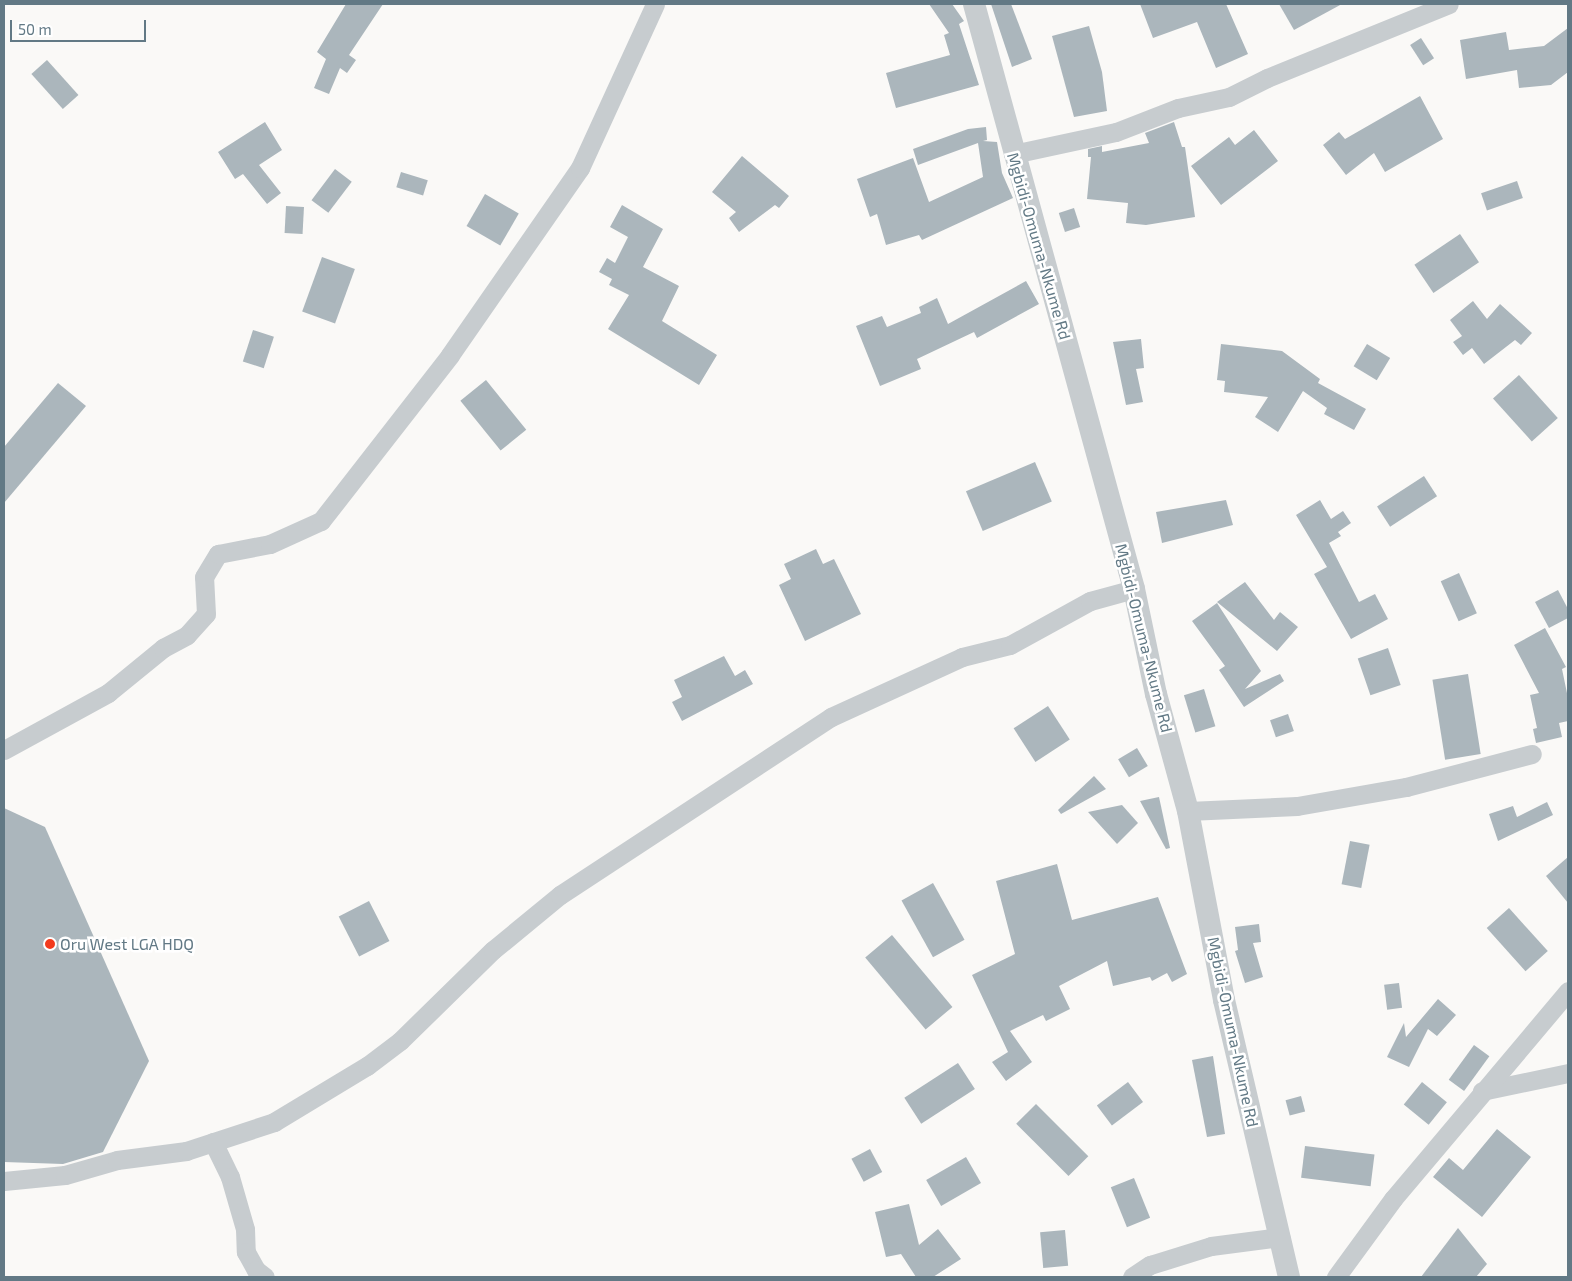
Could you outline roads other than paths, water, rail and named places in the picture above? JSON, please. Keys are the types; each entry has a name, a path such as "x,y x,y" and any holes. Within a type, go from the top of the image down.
{"street":[{"path":"4,750 108,693 163,648 187,634 206,614 204,577 218,554 270,544 321,521 450,355 580,168 655,4"},
{"name":"Mgbidi-Omuma-Nkume Rd","path":"974,4 1013,154 1134,588 1156,694 1188,811 1224,1000 1289,1277"},
{"path":"1013,154 1116,132 1178,108 1229,97 1267,78 1449,4"},
{"path":"4,1181 64,1175 117,1160 186,1151 274,1122 367,1066 400,1042 492,950 560,895 831,717 962,656 1010,645 1090,601 1134,588"},
{"path":"1188,811 1297,806 1406,787 1532,754"},
{"path":"1336,1277 1393,1199 1568,991"},
{"path":"1482,1091 1568,1074"},
{"path":"213,1142 230,1177 245,1229 246,1252 256,1270 265,1277"},
{"path":"1132,1277 1150,1265 1211,1246 1280,1237"}],"place":[{"name":"Oru West LGA HDQ","path":"50,944"}]}
